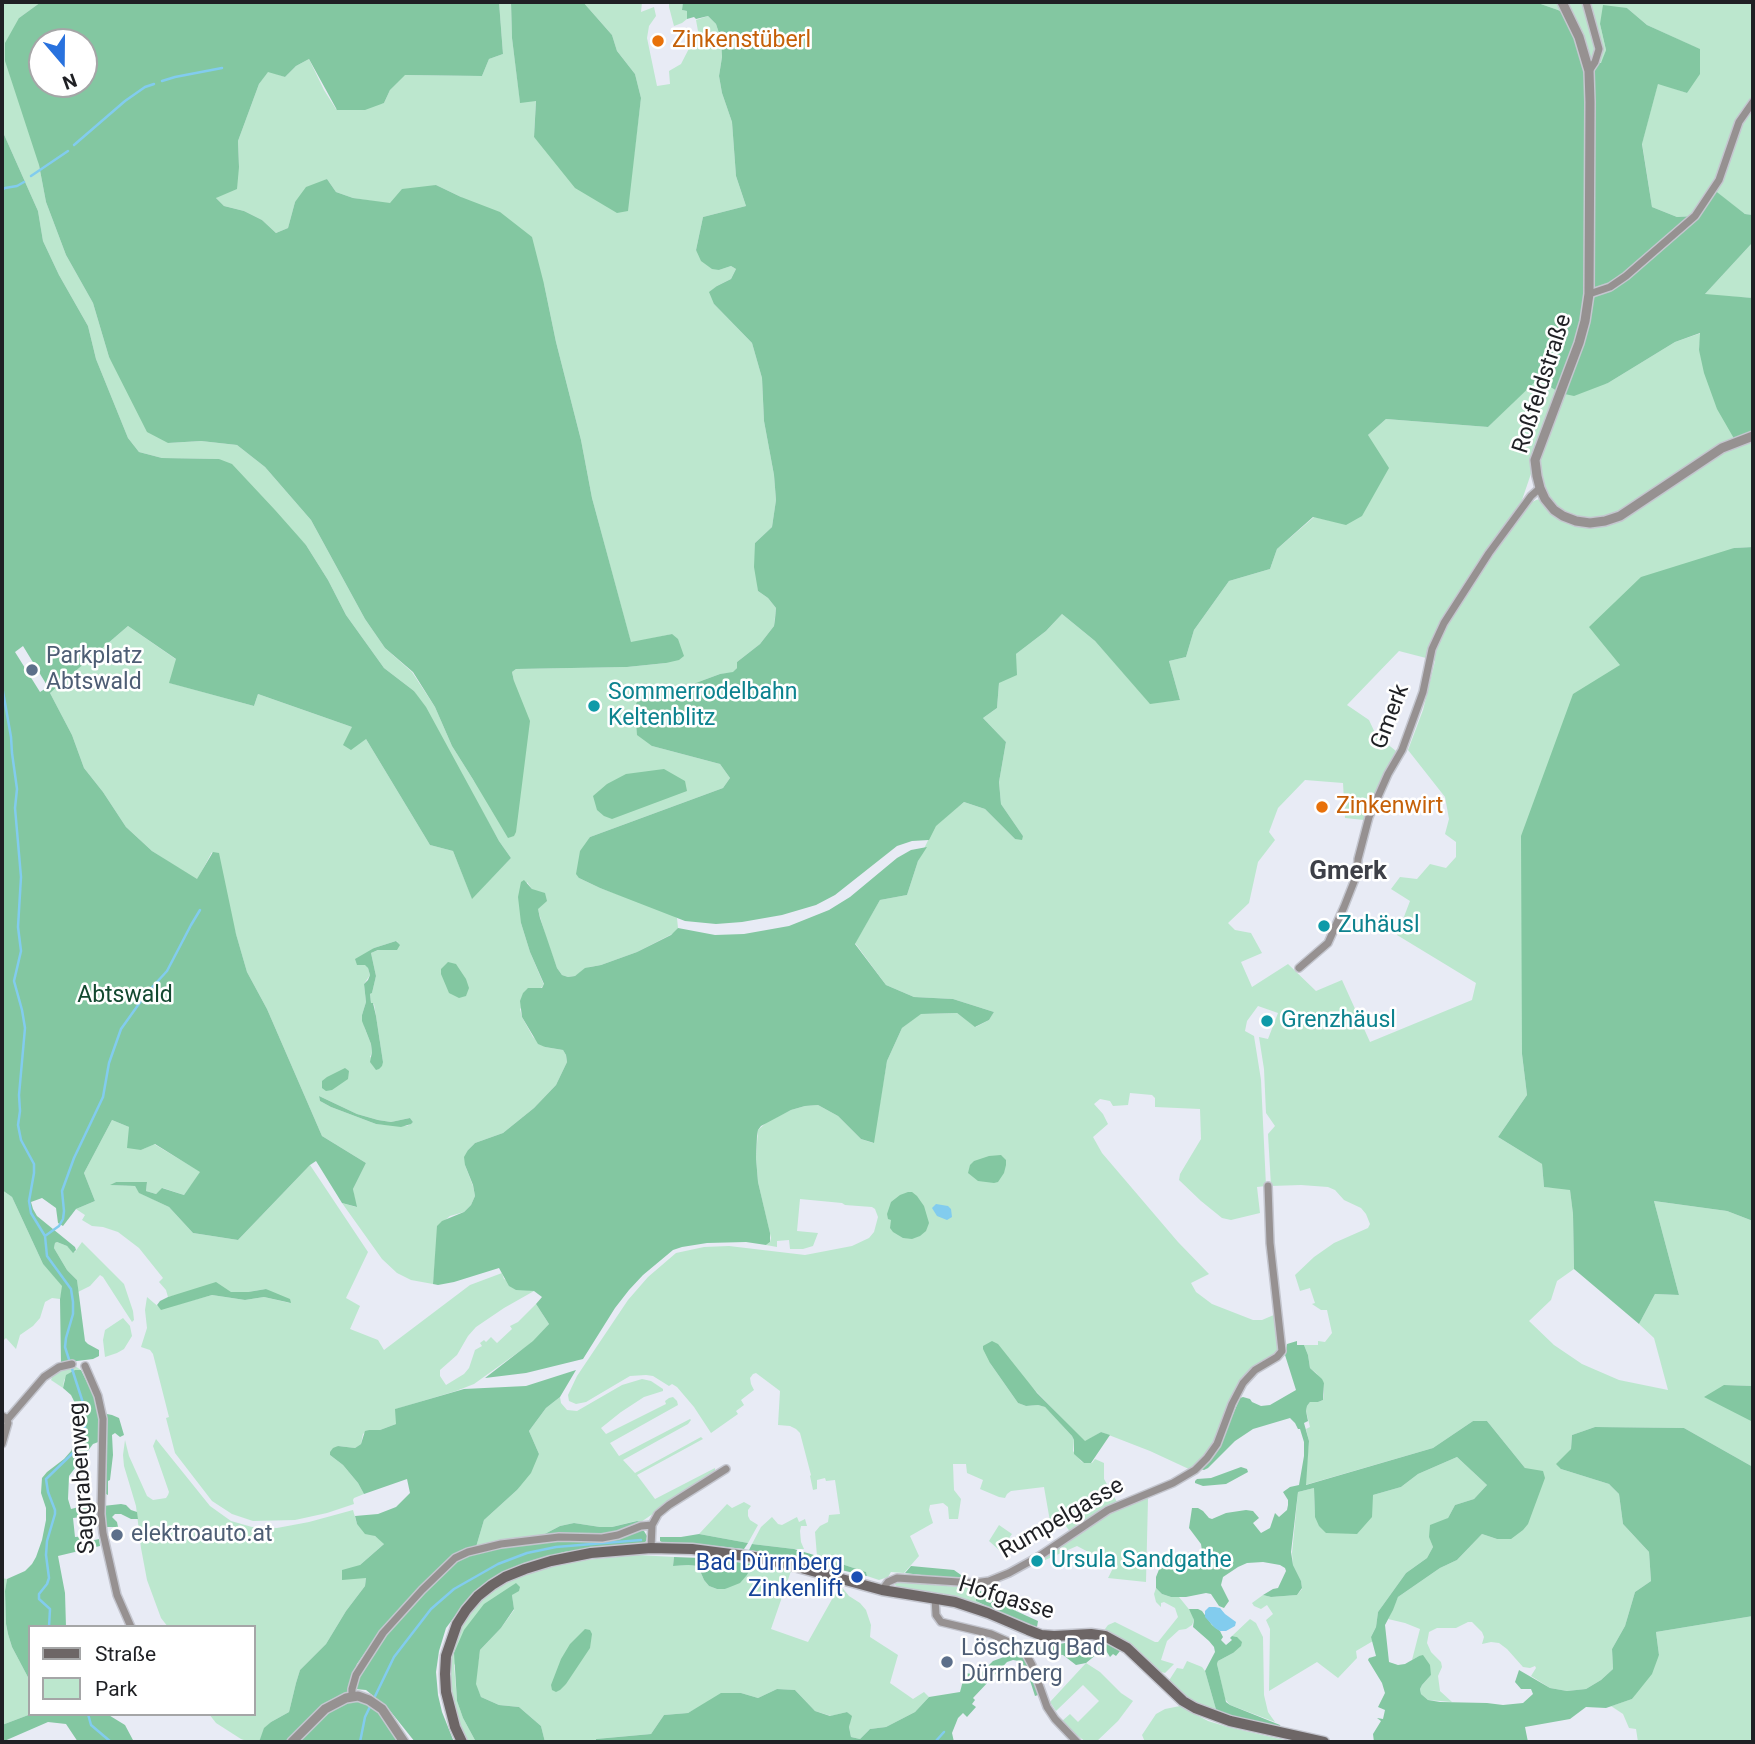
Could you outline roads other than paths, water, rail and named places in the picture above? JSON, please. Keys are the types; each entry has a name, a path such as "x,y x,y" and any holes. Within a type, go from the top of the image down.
{"main road":[{"name":"Hofgasse","path":"462,1742 446,1692 446,1656 457,1624 478,1596 505,1577 551,1561 591,1553 651,1548 692,1549 754,1557 882,1590 970,1606 1041,1634 1105,1636 1127,1648 1195,1708 1230,1721 1324,1742"}],"street":[{"name":"Roßfeldstraße","path":"1562,2 1579,37 1589,71 1588,294 1585,321 1578,343 1535,460 1540,488 1554,510 1563,516 1576,521 1605,522 1620,516 1722,448 1753,436"},
{"path":"1586,2 1599,49 1589,71"},
{"path":"1588,294 1610,287 1626,276 1695,216 1719,180 1739,122 1753,102"},
{"name":"Gmerk","path":"1299,968 1328,943 1344,908 1357,874 1358,859 1369,817 1402,750 1423,692 1432,649 1444,623 1489,553 1531,496 1540,488"},
{"name":"Rumpelgasse","path":"882,1590 888,1582 897,1578 971,1584 1010,1573 1108,1510 1177,1481 1208,1458 1217,1444 1243,1383 1255,1370 1282,1351 1270,1242 1268,1186"},
{"path":"2,1444 8,1426 4,1418 44,1377 54,1369 69,1364"},
{"name":"Saggrabenweg","path":"85,1366 98,1396 103,1419 103,1533 117,1595 130,1625"},
{"path":"651,1548 652,1525 664,1509 726,1469"},
{"path":"352,1696 356,1675 383,1633 455,1558 501,1544 559,1537 602,1538 652,1525"},
{"path":"935,1598 934,1610 941,1622 990,1634 1016,1645 1025,1653 1032,1664 1046,1707 1077,1742"},
{"path":"292,1742 326,1709 339,1701 358,1696 373,1702 386,1714 404,1742"}],"water":[{"path":"936,1204 948,1206 952,1217 947,1220 937,1216 932,1208"},
{"path":"1209,1607 1220,1608 1236,1622 1235,1626 1226,1631 1215,1628 1205,1617 1205,1611"}],"waterway":[{"path":"162,81 222,68"},
{"path":"74,145 125,101 154,84"},
{"path":"31,176 68,151"},
{"path":"2,190 24,182"},
{"path":"2,686 17,789 15,808 21,877 18,927 21,951 14,981 25,1028 18,1125 21,1140 34,1164 29,1201 31,1213 45,1236 47,1256 71,1289 73,1314 65,1347 84,1406 85,1427 81,1439 74,1452 46,1479 55,1514 47,1541 49,1578 39,1594 39,1599 50,1609 49,1625"},
{"path":"45,1236 59,1226 63,1219 62,1191 74,1158 103,1097 109,1063 121,1029 146,994 167,971 200,910"},
{"path":"360,1742 365,1717 394,1657 431,1609 454,1589 498,1564 527,1553 556,1547 641,1540"},
{"path":"89,1716 91,1725 111,1742"},
{"path":"935,1742 944,1732"}],"place":[{"name":"Zinkenstüberl","path":"658,41"},
{"name":"Parkplatz Abtswald","path":"32,670"},
{"name":"Sommerrodelbahn Keltenblitz","path":"594,706"},
{"name":"Zinkenwirt","path":"1322,807"},
{"name":"Zuhäusl","path":"1324,926"},
{"name":"Grenzhäusl","path":"1267,1021"},
{"name":"elektroauto.at","path":"117,1535"},
{"name":"Ursula Sandgathe","path":"1037,1561"},
{"name":"Bad Dürrnberg Zinkenlift","path":"857,1577"},
{"name":"Löschzug Bad Dürrnberg","path":"947,1662"}],"district":[{"name":"Gmerk","path":"1348,872"}],"park label":[{"name":"Abtswald","path":"125,996"}]}
